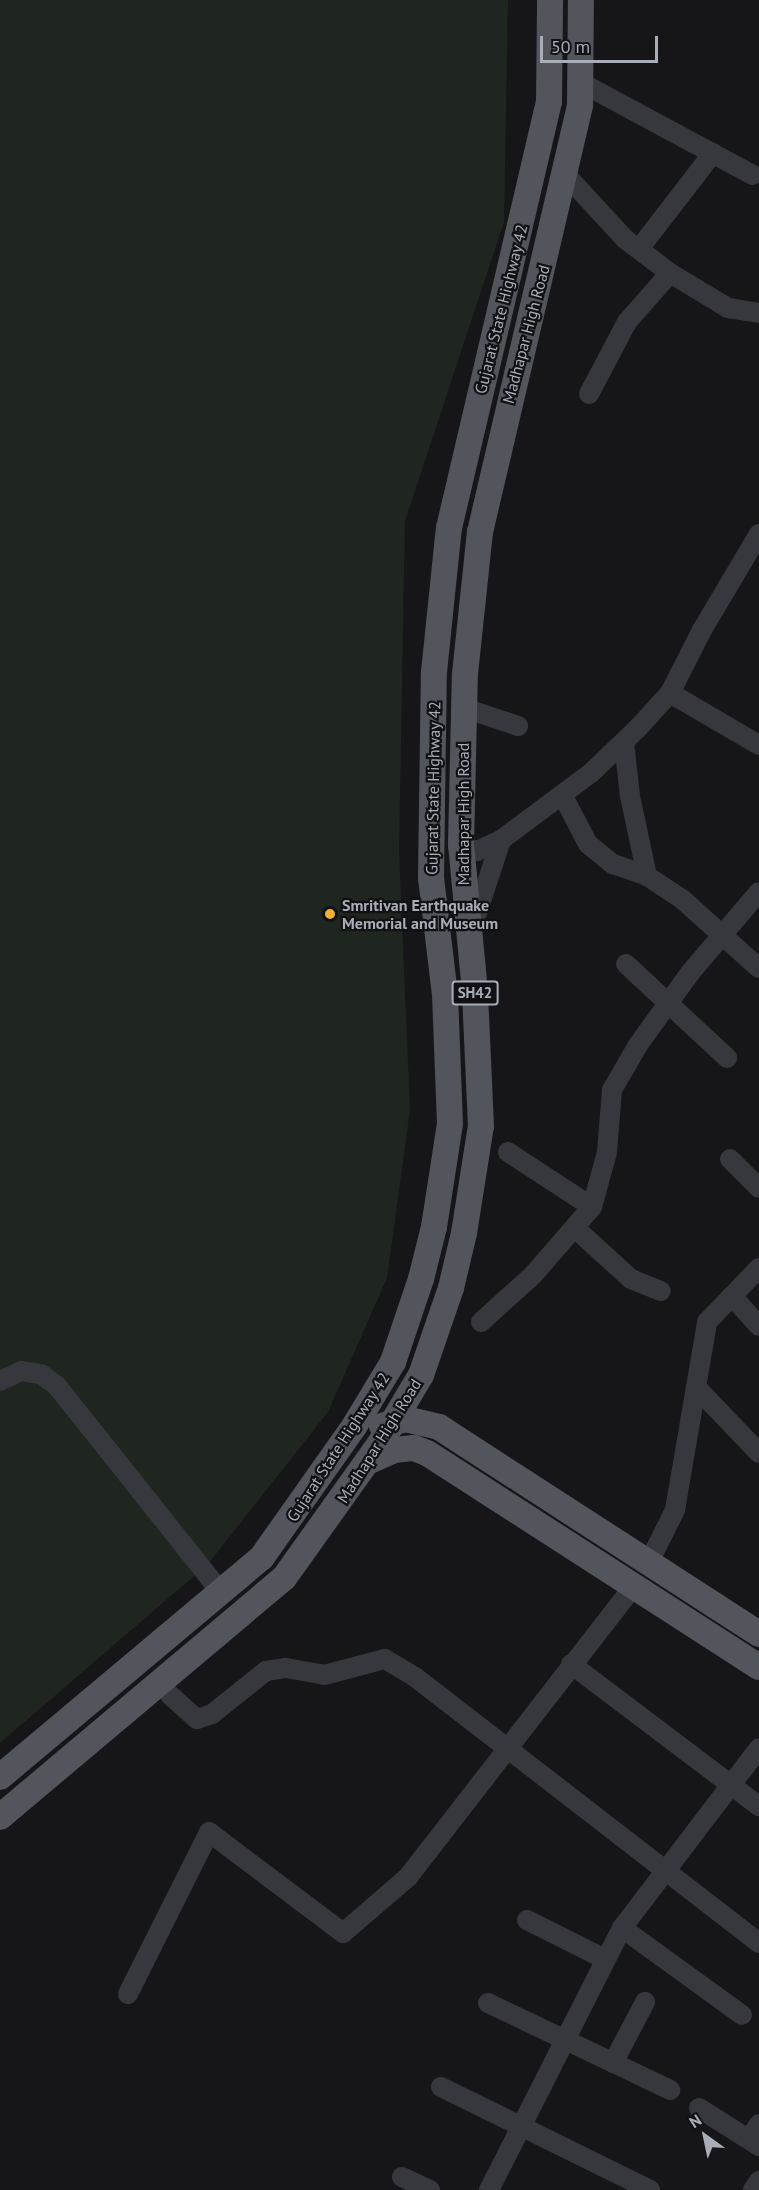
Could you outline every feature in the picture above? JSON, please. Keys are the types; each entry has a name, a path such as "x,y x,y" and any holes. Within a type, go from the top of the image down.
{"main road":[{"name":"Gujarat State Highway 42","path":"0,1778 262,1557 341,1446 393,1362 421,1279 444,1174 451,1083 431,878 434,672 449,528 549,102 550,0"},
{"name":"Madhapar High Road","path":"0,1817 284,1578 367,1462 421,1375 464,1233 481,1126 481,1072 460,846 464,708 480,532 499,435 566,175 580,105 581,0"},
{"path":"421,1375 428,1408 439,1427"},
{"path":"341,1446 393,1422 418,1419 439,1427 759,1634"},
{"path":"367,1462 394,1450 414,1448 427,1453 759,1667"}],"street":[{"path":"580,82 753,175"},
{"path":"639,249 713,153"},
{"path":"566,175 603,218 670,273 728,308 759,313"},
{"path":"589,394 627,322 670,273"},
{"path":"460,846 477,851 501,840 563,796 624,742 670,693 702,630 758,540"},
{"path":"670,693 759,745"},
{"path":"464,708 518,726"},
{"path":"624,742 630,796 647,876"},
{"path":"563,796 588,844 613,864 647,876 682,899 759,968"},
{"path":"469,938 501,840"},
{"path":"481,1322 576,1229 592,1207 607,1152 612,1090 667,1004 720,933 759,892"},
{"path":"626,964 727,1059"},
{"path":"507,1152 592,1207"},
{"path":"730,1160 759,1188"},
{"path":"576,1229 631,1279 661,1291"},
{"path":"648,1564 675,1510 707,1322 759,1268"},
{"path":"732,1296 759,1326"},
{"path":"0,1381 21,1371 41,1374 57,1386 221,1592"},
{"path":"696,1387 759,1454"},
{"path":"128,1994 209,1832 344,1933 408,1877 504,1749 633,1587"},
{"path":"170,1695 197,1719 212,1714 266,1671 286,1668 324,1675 386,1659 416,1677 504,1749 759,1943"},
{"path":"571,1664 759,1806"},
{"path":"489,2190 563,2038 622,1928 663,1870 759,1748"},
{"path":"527,1920 605,1959"},
{"path":"622,1928 742,2015"},
{"path":"613,2063 645,2002"},
{"path":"488,2003 670,2090"},
{"path":"441,2087 650,2190"},
{"path":"699,2108 756,2136"},
{"path":"402,2177 430,2190"},
{"path":"753,2190 759,2181"}],"shaded area":[{"name":"Smritivan Earthquake Memorial and Museum","path":"0,0 508,0 504,222 405,521 399,850 410,1110 387,1278 328,1412 208,1564 0,1743"}],"place":[{"name":"Smritivan Earthquake Memorial and Museum","path":"330,914"}]}
